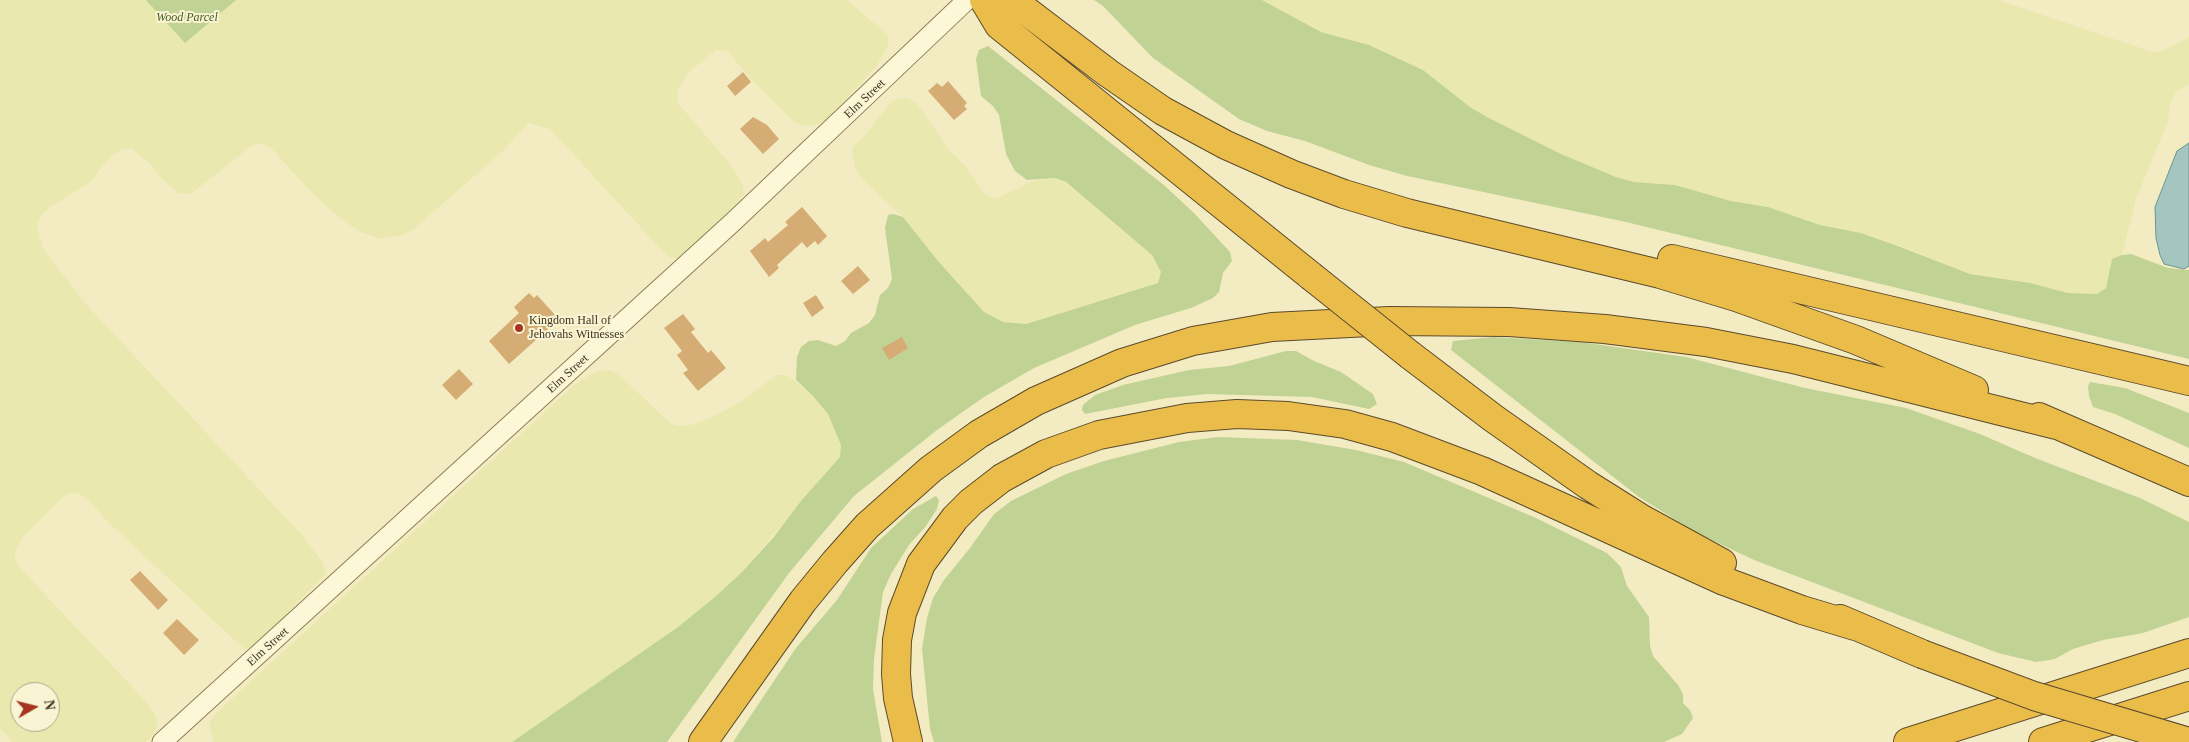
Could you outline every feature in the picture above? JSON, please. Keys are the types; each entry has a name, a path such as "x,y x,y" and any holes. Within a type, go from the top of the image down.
{"highway":[{"path":"984,0 999,25 1410,355 1529,444 1616,504 1743,574 1855,626 1922,654 2042,699 2189,742"},
{"path":"1012,0 1131,90 1195,129 1257,160 1382,206 1678,279 1770,308 1865,343 2189,482"},
{"path":"1559,249 1594,245 1626,248 2189,381"},
{"path":"703,742 828,569 868,526 931,469 979,434 1044,397 1122,363 1193,341 1272,327 1380,321 1509,322 1605,329 1706,342 1793,359 2056,425"},
{"path":"908,742 899,706 896,674 900,620 909,590 921,564 955,518 1002,478 1046,454 1099,435 1187,418 1237,414 1288,416 1345,424 1392,437 1482,472 1724,581 1802,610 1855,626"},
{"path":"1908,742 2189,653"},
{"path":"2043,742 2189,696"}],"street":[{"name":"Elm Street","path":"162,742 733,222 967,0"}],"green space":[{"path":"0,0 847,0 888,35 888,46 877,66 827,119 817,125 806,126 795,123 749,77 727,51 716,50 689,72 677,92 678,103 730,164 742,183 744,195 689,253 679,259 668,257 550,129 528,123 505,149 413,230 403,235 381,239 360,232 341,219 308,189 271,148 261,143 250,147 191,194 179,193 132,149 121,150 112,155 89,183 50,207 42,215 37,226 43,248 85,303 301,534 323,563 326,574 294,606 264,642 255,648 244,649 109,523 86,498 76,492 65,495 23,537 17,547 14,558 20,568 142,697 156,716 157,727 152,737 146,742 12,742 0,728"},
{"name":"Wood Parcel","path":"146,0 236,0 185,43"},
{"path":"1094,0 1262,0 1321,32 1369,45 1423,70 1470,107 1487,117 1561,154 1616,177 1634,182 1675,185 1731,201 1768,207 1820,225 1861,233 1970,274 2030,283 2068,293 2097,294 2106,288 2112,259 2122,255 2131,254 2168,268 2189,270 2189,359 1626,222 1407,176 1369,165 1305,141 1267,131 1239,119 1153,58 1103,6"},
{"path":"1262,0 1998,0 2153,52 2164,50 2189,37 2189,85 2177,91 2171,101 2167,124 2136,199 2122,255 2112,260 2106,288 2098,294 2068,293 2030,283 1970,274 1898,245 1861,233 1820,225 1768,207 1731,201 1675,185 1634,182 1616,177 1561,154 1487,117 1470,107 1423,70 1369,45 1321,32"},
{"path":"988,46 1165,186 1194,213 1230,252 1232,261 1223,273 1219,292 1213,298 1191,308 1135,325 1034,368 984,397 937,430 854,496 789,573 667,742 512,742 678,627 716,596 741,573 773,538 801,501 840,457 841,445 828,414 796,380 797,357 801,347 809,341 818,340 836,346 845,341 851,333 869,323 875,315 880,295 888,288 892,279 885,228 888,215 893,214 903,217 938,261 984,312 1003,322 1026,324 1158,283 1161,272 1152,255 1066,182 1055,178 1027,180 1015,171 1006,154 999,115 993,106 981,96 976,59 979,50"},
{"path":"907,98 917,103 949,150 965,166 985,194 995,199 1033,181 1055,178 1065,182 1152,255 1161,272 1158,283 1026,324 1003,322 992,318 984,312 938,261 903,217 861,178 855,168 852,148 867,133 887,106 896,99"},
{"path":"1493,337 1580,342 1686,357 1805,388 1906,408 1980,434 2035,458 2140,498 2189,522 2189,617 2143,633 2103,640 2073,649 2055,659 2036,662 1998,653 1754,560 1695,532 1639,497 1451,350 1453,341"},
{"path":"1286,351 1296,351 1341,372 1373,394 1377,404 1369,409 1312,397 1207,394 1167,398 1085,414 1082,410 1083,405 1095,395 1123,385 1189,370 1229,366"},
{"path":"601,370 613,371 622,377 671,424 680,426 690,425 711,418 740,402 776,375 787,375 813,396 828,414 841,445 840,457 741,573 716,596 678,627 512,742 214,742 209,724 214,715 573,386"},
{"path":"2090,382 2125,388 2189,413 2189,448 2115,414 2093,407 2089,396 2088,386"},
{"path":"1218,437 1297,440 1356,450 1404,462 1536,518 1607,553 1621,567 1627,586 1649,617 1650,646 1653,656 1678,685 1683,694 1683,703 1690,710 1693,718 1682,734 1664,742 934,742 930,729 922,649 927,618 933,598 944,580 994,514 1011,501 1066,474 1104,461 1179,442"},
{"path":"936,496 939,500 937,509 926,526 909,545 891,574 883,592 874,659 873,689 882,742 733,742 796,648 837,600 871,548 913,509"}],"water":[{"path":"2189,143 2189,266 2184,269 2164,264 2156,238 2155,207 2177,151"}],"building":[{"path":"743,72 751,82 735,96 727,86"},
{"path":"948,81 967,103 964,106 967,109 954,120 928,91 937,83 942,87"},
{"path":"753,117 767,125 779,139 763,154 740,129"},
{"path":"802,207 827,236 818,245 815,241 807,248 802,242 777,265 779,268 769,277 750,251 765,238 768,242 788,225 785,222"},
{"path":"858,266 870,280 853,294 841,281"},
{"name":"Kingdom Hall of Jehovahs Witnesses","path":"529,293 534,298 537,295 556,316 553,319 556,322 509,364 489,341 519,313 514,307"},
{"path":"816,295 824,308 812,317 803,303"},
{"path":"683,314 695,329 691,332 708,353 711,350 726,368 698,391 683,373 688,370 677,355 682,351 664,328"},
{"path":"902,337 908,348 889,360 882,348"},
{"path":"459,369 473,384 456,400 442,385"},
{"path":"140,571 168,600 158,610 130,580"},
{"path":"177,619 199,640 184,655 163,633"}],"place":[{"name":"Kingdom Hall of Jehovahs Witnesses","path":"519,328"}]}
